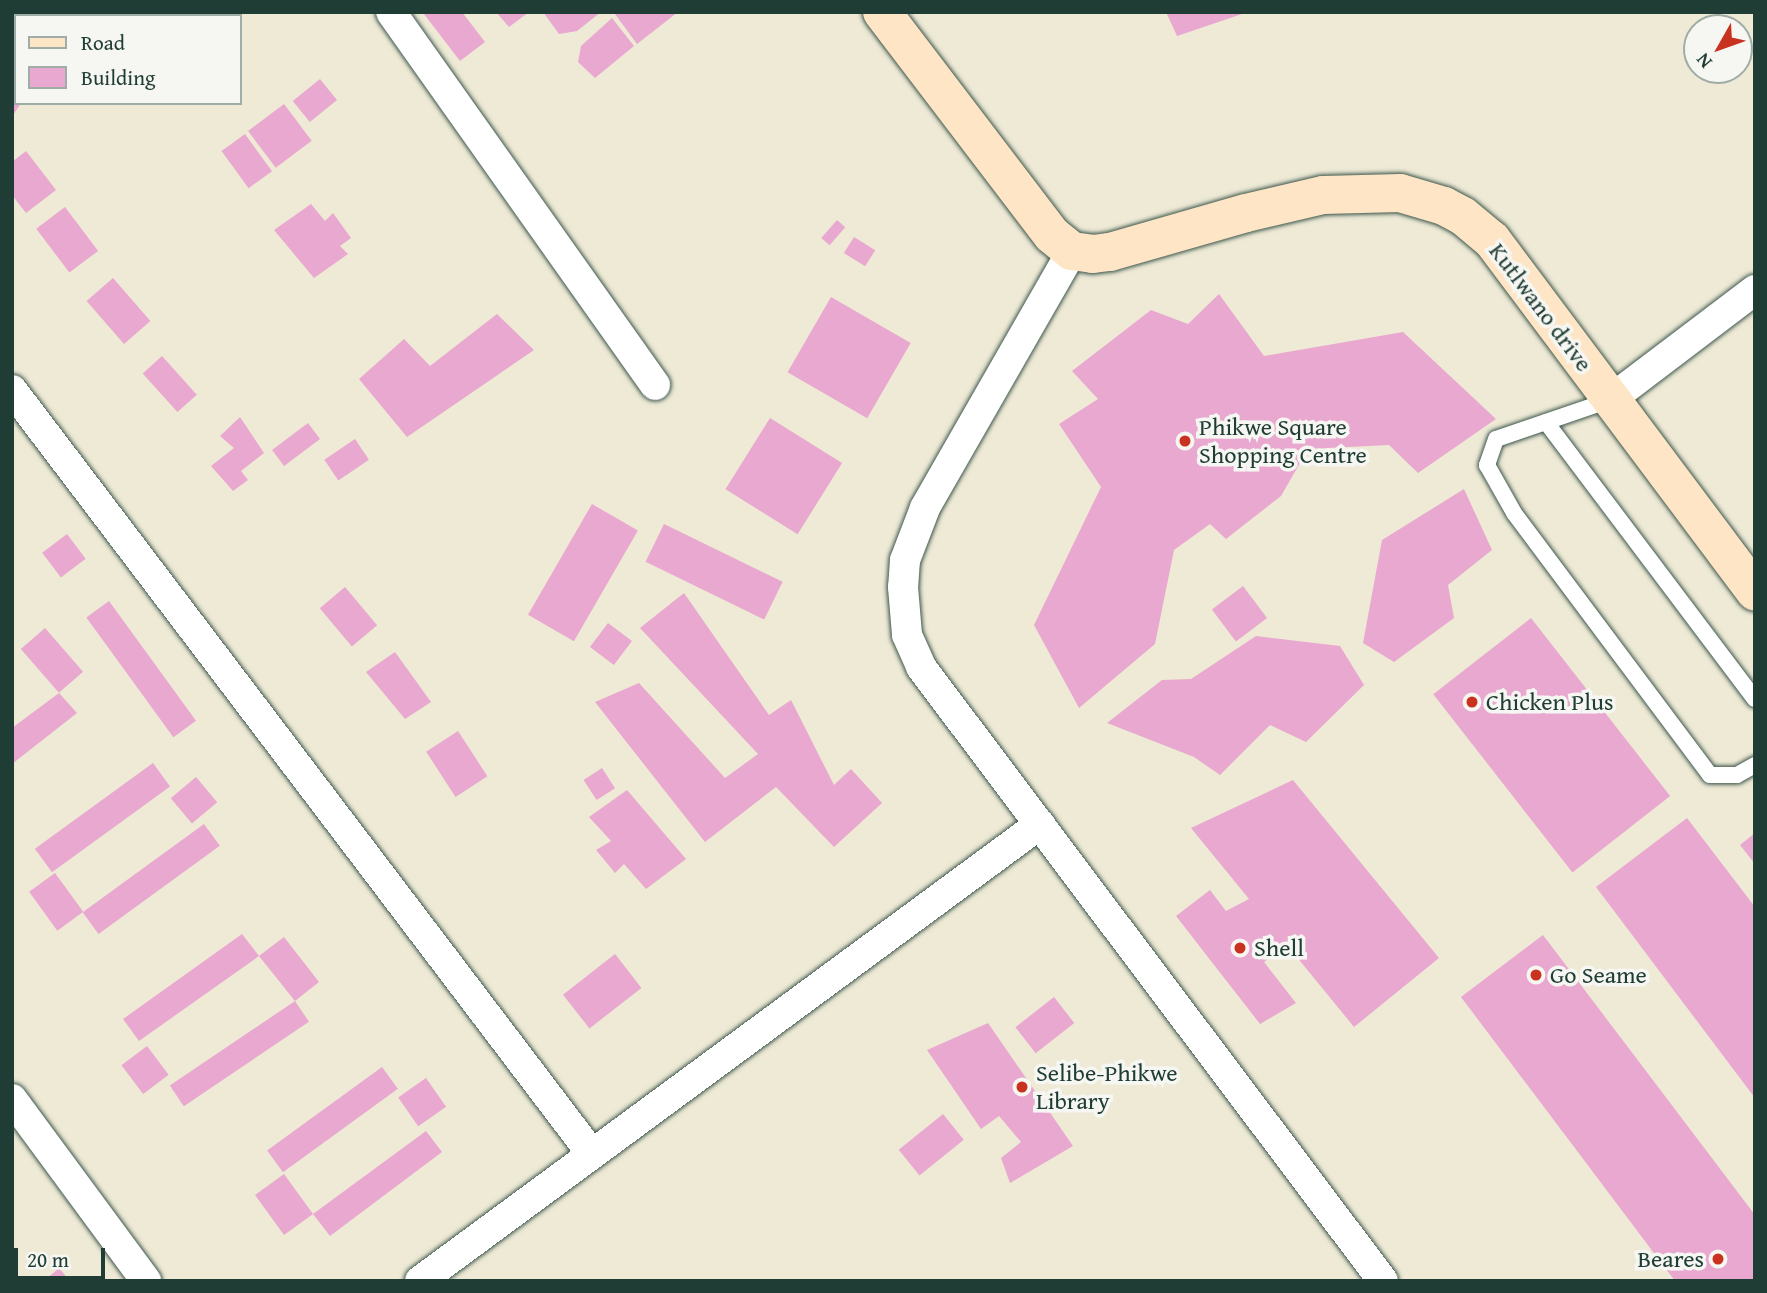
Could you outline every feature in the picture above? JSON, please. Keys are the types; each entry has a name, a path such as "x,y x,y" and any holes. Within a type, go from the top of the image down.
{"street":[{"path":"391,12 655,385"},
{"path":"882,12 1052,234 1072,251 925,508 905,560 902,587 907,635 921,667 1383,1281"},
{"name":"Kutlwano drive","path":"1072,251 1093,254 1110,252 1246,213 1323,195 1400,193 1422,198 1463,216 1492,240 1755,591"},
{"path":"1610,400 1755,290"},
{"path":"12,390 592,1154"},
{"path":"420,1281 1040,824"},
{"path":"12,1099 146,1281"}],"lane":[{"path":"1610,400 1496,439 1487,465 1514,513 1710,775 1737,775 1755,765"},
{"path":"1546,422 1755,699"}],"building":[{"path":"462,12 485,42 460,61 424,14"},
{"path":"496,12 529,12 509,27"},
{"path":"543,12 601,12 577,31 559,34"},
{"path":"678,12 637,44 615,14"},
{"path":"1166,12 1245,12 1245,13 1177,36"},
{"path":"612,18 634,46 595,78 578,62 581,46"},
{"path":"12,71 14,105 20,105 12,117"},
{"path":"320,79 337,100 310,122 293,101"},
{"path":"284,104 312,141 276,168 248,131"},
{"path":"245,134 272,171 249,188 222,151"},
{"path":"26,151 56,190 26,213 12,195 12,162"},
{"path":"311,204 325,221 333,213 351,238 340,246 348,254 314,278 274,230"},
{"path":"65,207 98,251 69,273 36,229"},
{"path":"837,220 845,227 830,245 821,238"},
{"path":"854,237 875,250 865,266 844,253"},
{"path":"113,278 150,321 124,344 87,301"},
{"path":"1219,294 1264,356 1403,332 1496,419 1418,473 1389,445 1308,449 1281,496 1226,539 1210,524 1174,550 1155,644 1079,708 1034,625 1101,487 1059,424 1098,399 1072,371 1151,310 1188,324"},
{"path":"831,297 911,343 867,418 788,372"},
{"path":"497,314 534,350 407,437 359,379 404,339 430,366"},
{"path":"162,356 197,395 177,412 143,373"},
{"path":"240,417 264,453 241,471 248,480 233,491 211,466 234,448 220,436"},
{"path":"770,418 842,463 798,534 725,489"},
{"path":"308,423 320,439 284,466 272,450"},
{"path":"355,439 369,460 338,480 324,460"},
{"path":"1464,489 1492,550 1448,585 1454,618 1394,662 1363,643 1382,540"},
{"path":"592,504 638,530 574,641 528,615"},
{"path":"664,524 783,582 764,620 646,562"},
{"path":"67,534 86,559 61,577 42,553"},
{"path":"1243,586 1267,618 1236,641 1212,609"},
{"path":"345,587 377,625 352,647 320,608"},
{"path":"684,593 769,715 791,700 834,785 851,769 882,803 834,847 776,787 705,842 595,702 639,683 725,778 758,754 640,628"},
{"path":"109,601 196,721 173,737 86,617"},
{"path":"1531,618 1670,796 1572,872 1433,694"},
{"path":"608,623 632,641 614,665 590,647"},
{"path":"45,628 83,672 59,693 21,649"},
{"path":"1256,636 1340,646 1364,685 1306,742 1270,725 1220,775 1194,757 1107,723 1162,680 1191,679"},
{"path":"395,652 431,702 405,719 366,672"},
{"path":"59,693 77,713 12,764 12,728"},
{"path":"458,731 487,776 456,797 426,752"},
{"path":"153,763 170,786 52,872 35,849"},
{"path":"602,768 615,788 597,800 584,780"},
{"path":"196,777 217,802 192,823 171,798"},
{"path":"1293,780 1439,958 1354,1027 1287,945 1264,962 1296,1003 1260,1024 1176,916 1210,890 1226,911 1249,899 1191,828"},
{"path":"627,790 686,859 646,889 624,864 615,873 596,850 611,841 589,817"},
{"path":"1687,818 1755,907 1755,1098 1596,887"},
{"path":"204,824 220,846 99,934 83,912"},
{"path":"1755,833 1755,864 1740,845"},
{"path":"55,873 83,912 57,931 29,892"},
{"path":"242,934 259,956 139,1041 123,1019"},
{"path":"1543,935 1755,1215 1755,1281 1675,1281 1461,997"},
{"path":"284,937 319,982 295,1001 259,956"},
{"path":"615,954 641,988 589,1029 563,995"},
{"path":"1054,997 1074,1023 1036,1053 1015,1027"},
{"path":"295,1001 309,1022 184,1106 170,1085"},
{"path":"988,1023 1073,1146 1010,1183 1001,1158 1021,1142 999,1116 981,1129 927,1050"},
{"path":"147,1046 169,1075 143,1094 121,1065"},
{"path":"382,1067 398,1089 283,1172 267,1150"},
{"path":"426,1078 446,1107 418,1126 398,1098"},
{"path":"943,1114 964,1140 919,1176 899,1150"},
{"path":"426,1131 442,1152 330,1236 313,1214"},
{"path":"284,1174 313,1214 284,1235 255,1195"},
{"path":"59,1268 70,1281 44,1281"}],"place":[{"name":"Phikwe Square Shopping Centre","path":"1185,441"},
{"name":"Chicken Plus","path":"1472,702"},
{"name":"Shell","path":"1240,948"},
{"name":"Go Seame","path":"1536,975"},
{"name":"Selibe-Phikwe Library","path":"1022,1087"},
{"name":"Beares","path":"1718,1259"}]}
